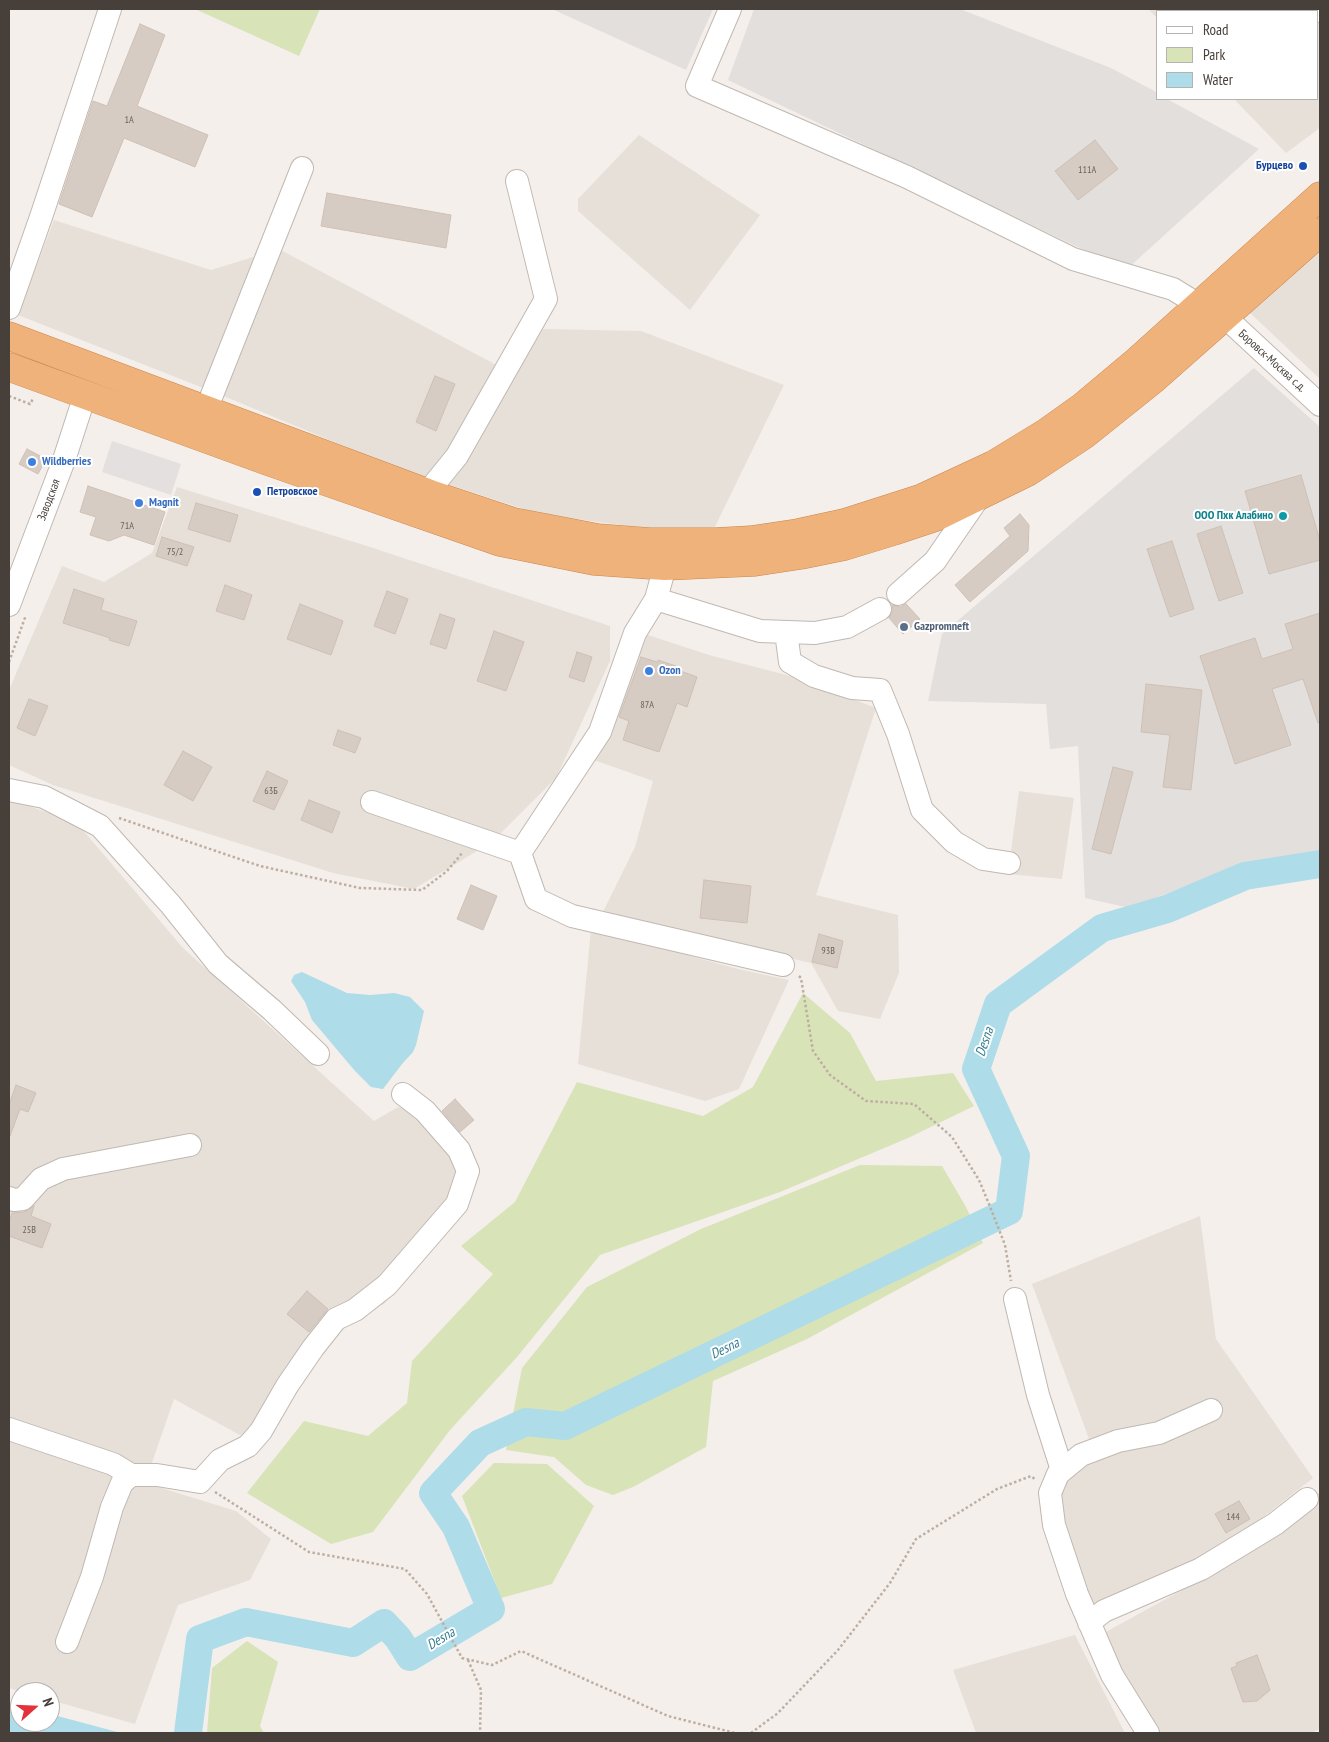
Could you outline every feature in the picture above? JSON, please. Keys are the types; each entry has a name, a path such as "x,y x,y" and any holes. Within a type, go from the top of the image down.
{"highway":[{"path":"9,336 427,493 514,522 598,538 649,542 751,540 798,533 844,523 922,498 993,465 1048,432 1082,407 1138,360 1320,196"},
{"path":"9,367 500,542 594,561 665,566 756,562 836,548 894,531 936,517 1028,472 1084,435 1154,379 1320,232"}],"street":[{"path":"9,308 110,9"},
{"path":"730,9 697,86 907,177 1073,259 1173,289 1199,304"},
{"path":"206,410 302,168"},
{"path":"427,493 457,456 546,299 517,181"},
{"name":"Боровск-Москва с.д.","path":"1225,317 1320,405"},
{"name":"Заводская","path":"9,605 64,460 85,395"},
{"path":"898,594 935,561 979,497"},
{"path":"520,853 600,732 636,633 656,599 665,566"},
{"path":"656,599 760,631 815,634 847,627 880,609"},
{"path":"786,632 790,662 814,676 852,688 880,690 898,734 922,810 954,842 983,860 1009,863"},
{"path":"9,790 44,797 100,826 171,905 218,964 272,1010 318,1054"},
{"path":"372,802 520,853"},
{"path":"520,853 536,899 572,916 783,965"},
{"path":"9,1429 112,1464 131,1475 157,1475 200,1482 220,1460 248,1446 261,1431 287,1386 313,1348 336,1319 355,1310 387,1285 457,1204 468,1171 459,1150 425,1111 403,1094"},
{"path":"9,1198 14,1200 23,1199 41,1179 63,1169 190,1145"},
{"path":"1015,1299 1038,1395 1062,1470"},
{"path":"1148,1733 1112,1675 1076,1594 1054,1525 1050,1493 1058,1474 1081,1455 1118,1441 1159,1433 1212,1410"},
{"path":"67,1642 92,1577 112,1506 122,1483 131,1475"},
{"path":"1089,1622 1104,1611 1201,1569 1275,1524 1307,1499"}],"path":[{"path":"9,396 20,401"},
{"path":"118,817 260,866 360,888 422,890 447,871 466,847 489,842"},
{"path":"783,965 801,978 813,1051 830,1075 866,1100 914,1104 952,1136 979,1180 1005,1245 1015,1299"},
{"path":"750,1733 778,1713 838,1650 890,1583 916,1539 998,1489 1031,1476 1050,1493"},
{"path":"200,1482 309,1552 405,1569 427,1594 462,1658 492,1665 522,1651 668,1716 735,1733"},
{"path":"468,1659 481,1690 480,1733"}],"shaded area":[{"path":"552,9 713,9 686,70"},
{"path":"754,9 960,9 1111,68 1156,92 1156,100 1169,100 1259,149 1126,270 728,80"},
{"path":"1148,9 1308,10 1156,10 1156,17"},
{"path":"1319,22 1320,128 1286,153 1235,100 1319,100"},
{"path":"639,135 760,215 690,310 578,211 578,199"},
{"path":"54,220 211,270 279,249 515,375 543,329 641,331 784,385 710,537 539,514 392,466 221,395 18,315"},
{"path":"1320,245 1320,379 1247,310"},
{"path":"1254,368 1320,427 1320,851 1242,864 1130,908 1085,898 1078,746 1050,749 1046,704 928,701 942,634"},
{"path":"112,441 181,464 171,495 102,472"},
{"path":"177,487 367,546 610,626 610,661 556,778 492,842 414,889 333,873 53,785 9,765 9,690 62,566 104,582 152,553"},
{"path":"645,634 709,655 798,678 876,708 816,895 898,915 899,973 880,1019 838,1011 811,963 602,914 635,847 653,781 594,760"},
{"path":"1019,791 1074,798 1062,879 1008,874"},
{"path":"9,799 77,823 183,948 374,1121 398,1107 420,1112 463,1168 462,1207 384,1304 337,1321 260,1446 174,1399 145,1483 236,1511 271,1539 250,1580 178,1605 135,1724 60,1703 60,1682 10,1682 9,1688"},
{"path":"591,929 738,969 789,980 739,1089 705,1101 578,1064"},
{"path":"1200,1216 1216,1339 1313,1478 1217,1553 1079,1612 1062,1571 1060,1485 1096,1458 1032,1284"},
{"path":"1320,1492 1320,1729 1311,1733 1149,1733 1102,1634 1230,1564"},
{"path":"1075,1635 1125,1733 976,1733 953,1670"}],"green space":[{"path":"195,9 320,9 299,56"},
{"path":"803,993 850,1033 876,1081 953,1073 974,1106 908,1138 780,1192 600,1255 517,1357 450,1430 373,1532 331,1544 247,1493 304,1421 368,1436 407,1403 412,1361 493,1274 461,1246 515,1202 577,1082 703,1116 753,1087"},
{"path":"860,1165 942,1166 966,1207 983,1243 807,1339 713,1381 706,1447 633,1487 613,1495 586,1485 554,1457 506,1450 522,1368 587,1287 701,1229"},
{"path":"494,1463 547,1464 594,1506 552,1584 501,1598 462,1496"},
{"path":"247,1641 278,1662 260,1726 264,1733 207,1733 212,1668"}],"water":[{"path":"302,972 347,993 370,995 394,993 410,997 424,1011 413,1052 383,1089 371,1087 312,1020 305,1002 291,981 294,975"},
{"path":"9,1703 10,1732 60,1732 60,1717 121,1733 9,1733"}],"building":[{"path":"140,24 165,35 137,106 208,135 195,167 124,138 92,217 59,204 93,101 107,106"},
{"path":"1095,140 1118,169 1078,200 1055,171"},
{"path":"327,193 451,215 446,248 321,226"},
{"path":"435,376 455,384 436,431 416,422"},
{"name":"Wildberries","path":"27,449 46,459 38,474 19,464"},
{"name":"ООО Пхк Алабино","path":"1301,475 1320,541 1320,560 1269,574 1245,491"},
{"path":"88,486 165,512 154,545 124,535 109,541 90,535 96,517 80,512"},
{"path":"196,503 238,515 230,542 188,529"},
{"path":"1020,514 1029,525 1028,551 970,602 955,585 1010,536 1004,528"},
{"path":"1221,526 1243,593 1219,601 1197,534"},
{"path":"162,537 194,547 187,566 156,556"},
{"path":"1172,541 1194,609 1170,617 1147,549"},
{"path":"225,585 252,595 244,620 216,611"},
{"path":"74,589 104,599 101,610 137,621 129,646 63,623"},
{"path":"387,591 408,599 395,634 374,626"},
{"path":"300,604 343,621 331,655 287,639"},
{"path":"906,604 920,619 903,634 889,618 893,610 892,605 900,607"},
{"path":"1320,613 1320,723 1318,723 1303,679 1272,689 1291,745 1235,764 1200,656 1255,638 1262,659 1293,649 1285,624"},
{"path":"440,614 455,619 446,649 430,644"},
{"path":"494,631 524,642 506,691 477,681"},
{"path":"577,652 592,657 584,682 569,677"},
{"path":"641,657 676,666 675,669 697,677 687,707 677,703 659,752 623,740 629,721 619,717"},
{"path":"1146,684 1202,690 1191,790 1163,787 1170,735 1141,732"},
{"path":"29,699 48,706 35,736 17,728"},
{"path":"338,730 361,738 355,753 333,745"},
{"path":"183,751 212,767 193,801 164,785"},
{"path":"1113,767 1133,772 1111,854 1092,849"},
{"path":"267,771 288,781 274,810 253,801"},
{"path":"309,800 340,812 332,833 301,820"},
{"path":"704,880 751,886 747,923 700,918"},
{"path":"471,885 497,896 483,930 457,919"},
{"path":"819,934 843,941 837,968 812,962"},
{"path":"16,1085 36,1093 28,1112 20,1109 10,1136 9,1105"},
{"path":"455,1099 474,1120 460,1132 442,1111"},
{"path":"34,1206 31,1216 51,1224 42,1248 9,1236 9,1223 12,1213 24,1212"},
{"path":"307,1291 328,1309 309,1332 287,1314"},
{"path":"1239,1501 1250,1519 1226,1533 1215,1514"},
{"path":"1257,1655 1270,1690 1257,1701 1243,1702 1231,1668 1237,1666 1236,1663"}],"waterway":[{"name":"Desna","path":"188,1733 200,1639 246,1622 353,1643 384,1623 398,1638 410,1657 491,1609 456,1527 433,1493 480,1443 526,1422 565,1426 1009,1211 1016,1156 976,1069 998,1004 1102,928 1167,909 1245,876 1320,864"}],"place":[{"name":"Бурцево","path":"1303,166"},
{"name":"Wildberries","path":"32,462"},
{"name":"Петровское","path":"257,492"},
{"name":"Magnit","path":"139,503"},
{"name":"ООО Пхк Алабино","path":"1283,516"},
{"name":"Gazpromneft","path":"904,627"},
{"name":"Ozon","path":"649,671"}]}
